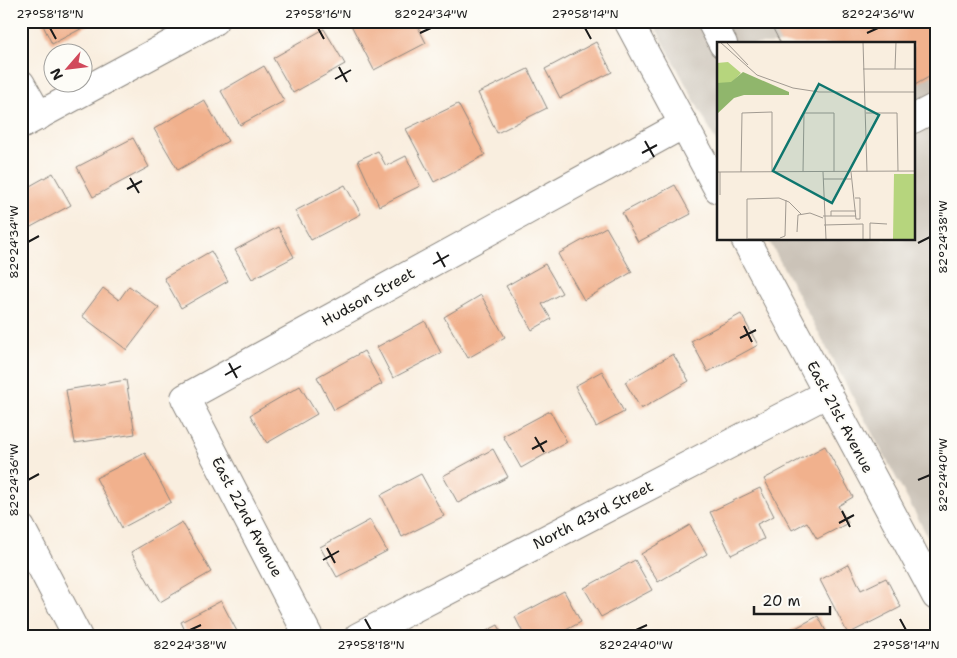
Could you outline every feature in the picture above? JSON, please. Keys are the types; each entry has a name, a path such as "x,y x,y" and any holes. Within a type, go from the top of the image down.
{"street":[{"path":"21,84 30,121 214,21"},
{"path":"628,21 717,187"},
{"path":"712,21 722,42"},
{"path":"914,118 936,107"},
{"name":"Hudson Street","path":"185,398 684,124"},
{"name":"East 21st Avenue","path":"746,240 936,596"},
{"name":"North 43rd Street","path":"358,637 828,393"},
{"name":"East 22nd Avenue","path":"185,398 310,637"},
{"path":"21,528 78,637"}],"shaded area":[{"path":"652,21 936,21 936,552 769,240 914,240 914,42 717,42 717,143"}],"building":[{"path":"41,21 96,21 56,42 51,42"},
{"path":"349,21 415,21 426,43 374,70"},
{"path":"769,21 936,21 936,73 914,85 914,42 780,42"},
{"path":"324,29 345,64 293,93 273,58"},
{"path":"596,42 612,72 560,98 545,69"},
{"path":"264,66 284,101 240,125 221,91"},
{"path":"528,69 547,108 497,133 478,93"},
{"path":"204,100 228,141 178,170 154,129"},
{"path":"458,104 485,155 434,182 406,129"},
{"path":"133,138 149,167 93,197 77,167"},
{"path":"378,151 386,166 406,156 420,186 379,206 358,160"},
{"path":"53,173 71,205 29,228 21,213 21,191"},
{"path":"345,185 361,214 311,240 295,211"},
{"path":"675,185 691,214 638,242 622,213"},
{"path":"278,227 294,257 252,279 235,250"},
{"path":"606,227 632,272 584,300 558,254"},
{"path":"211,251 228,281 181,308 164,278"},
{"path":"545,264 562,293 542,304 551,319 532,330 506,286"},
{"path":"129,286 159,308 127,350 82,316 103,288 119,300"},
{"path":"481,295 505,337 468,358 444,317"},
{"path":"741,314 758,345 708,372 691,341"},
{"path":"425,321 441,353 393,378 377,347"},
{"path":"364,351 382,384 334,410 317,377"},
{"path":"673,354 689,381 641,409 625,382"},
{"path":"602,371 624,412 596,427 575,386"},
{"path":"126,380 135,434 75,443 66,390"},
{"path":"300,386 317,414 267,443 250,415"},
{"path":"550,411 567,442 521,468 503,436"},
{"path":"825,446 853,497 838,506 848,523 817,539 807,522 792,530 764,479"},
{"path":"493,449 508,477 458,503 443,476"},
{"path":"145,453 171,502 122,528 96,478"},
{"path":"421,474 444,516 402,537 381,495"},
{"path":"760,488 774,516 757,524 764,539 731,555 710,512"},
{"path":"370,520 387,551 337,577 320,547"},
{"path":"182,522 211,572 160,602 131,552"},
{"path":"690,525 707,554 658,582 641,554"},
{"path":"635,560 652,590 601,617 584,588"},
{"path":"849,564 861,590 886,578 901,607 848,634 820,580"},
{"path":"564,591 581,622 553,637 525,637 515,617"},
{"path":"221,601 240,637 188,637 181,622"},
{"path":"818,616 829,637 779,637"},
{"path":"498,625 504,637 475,637"}]}
